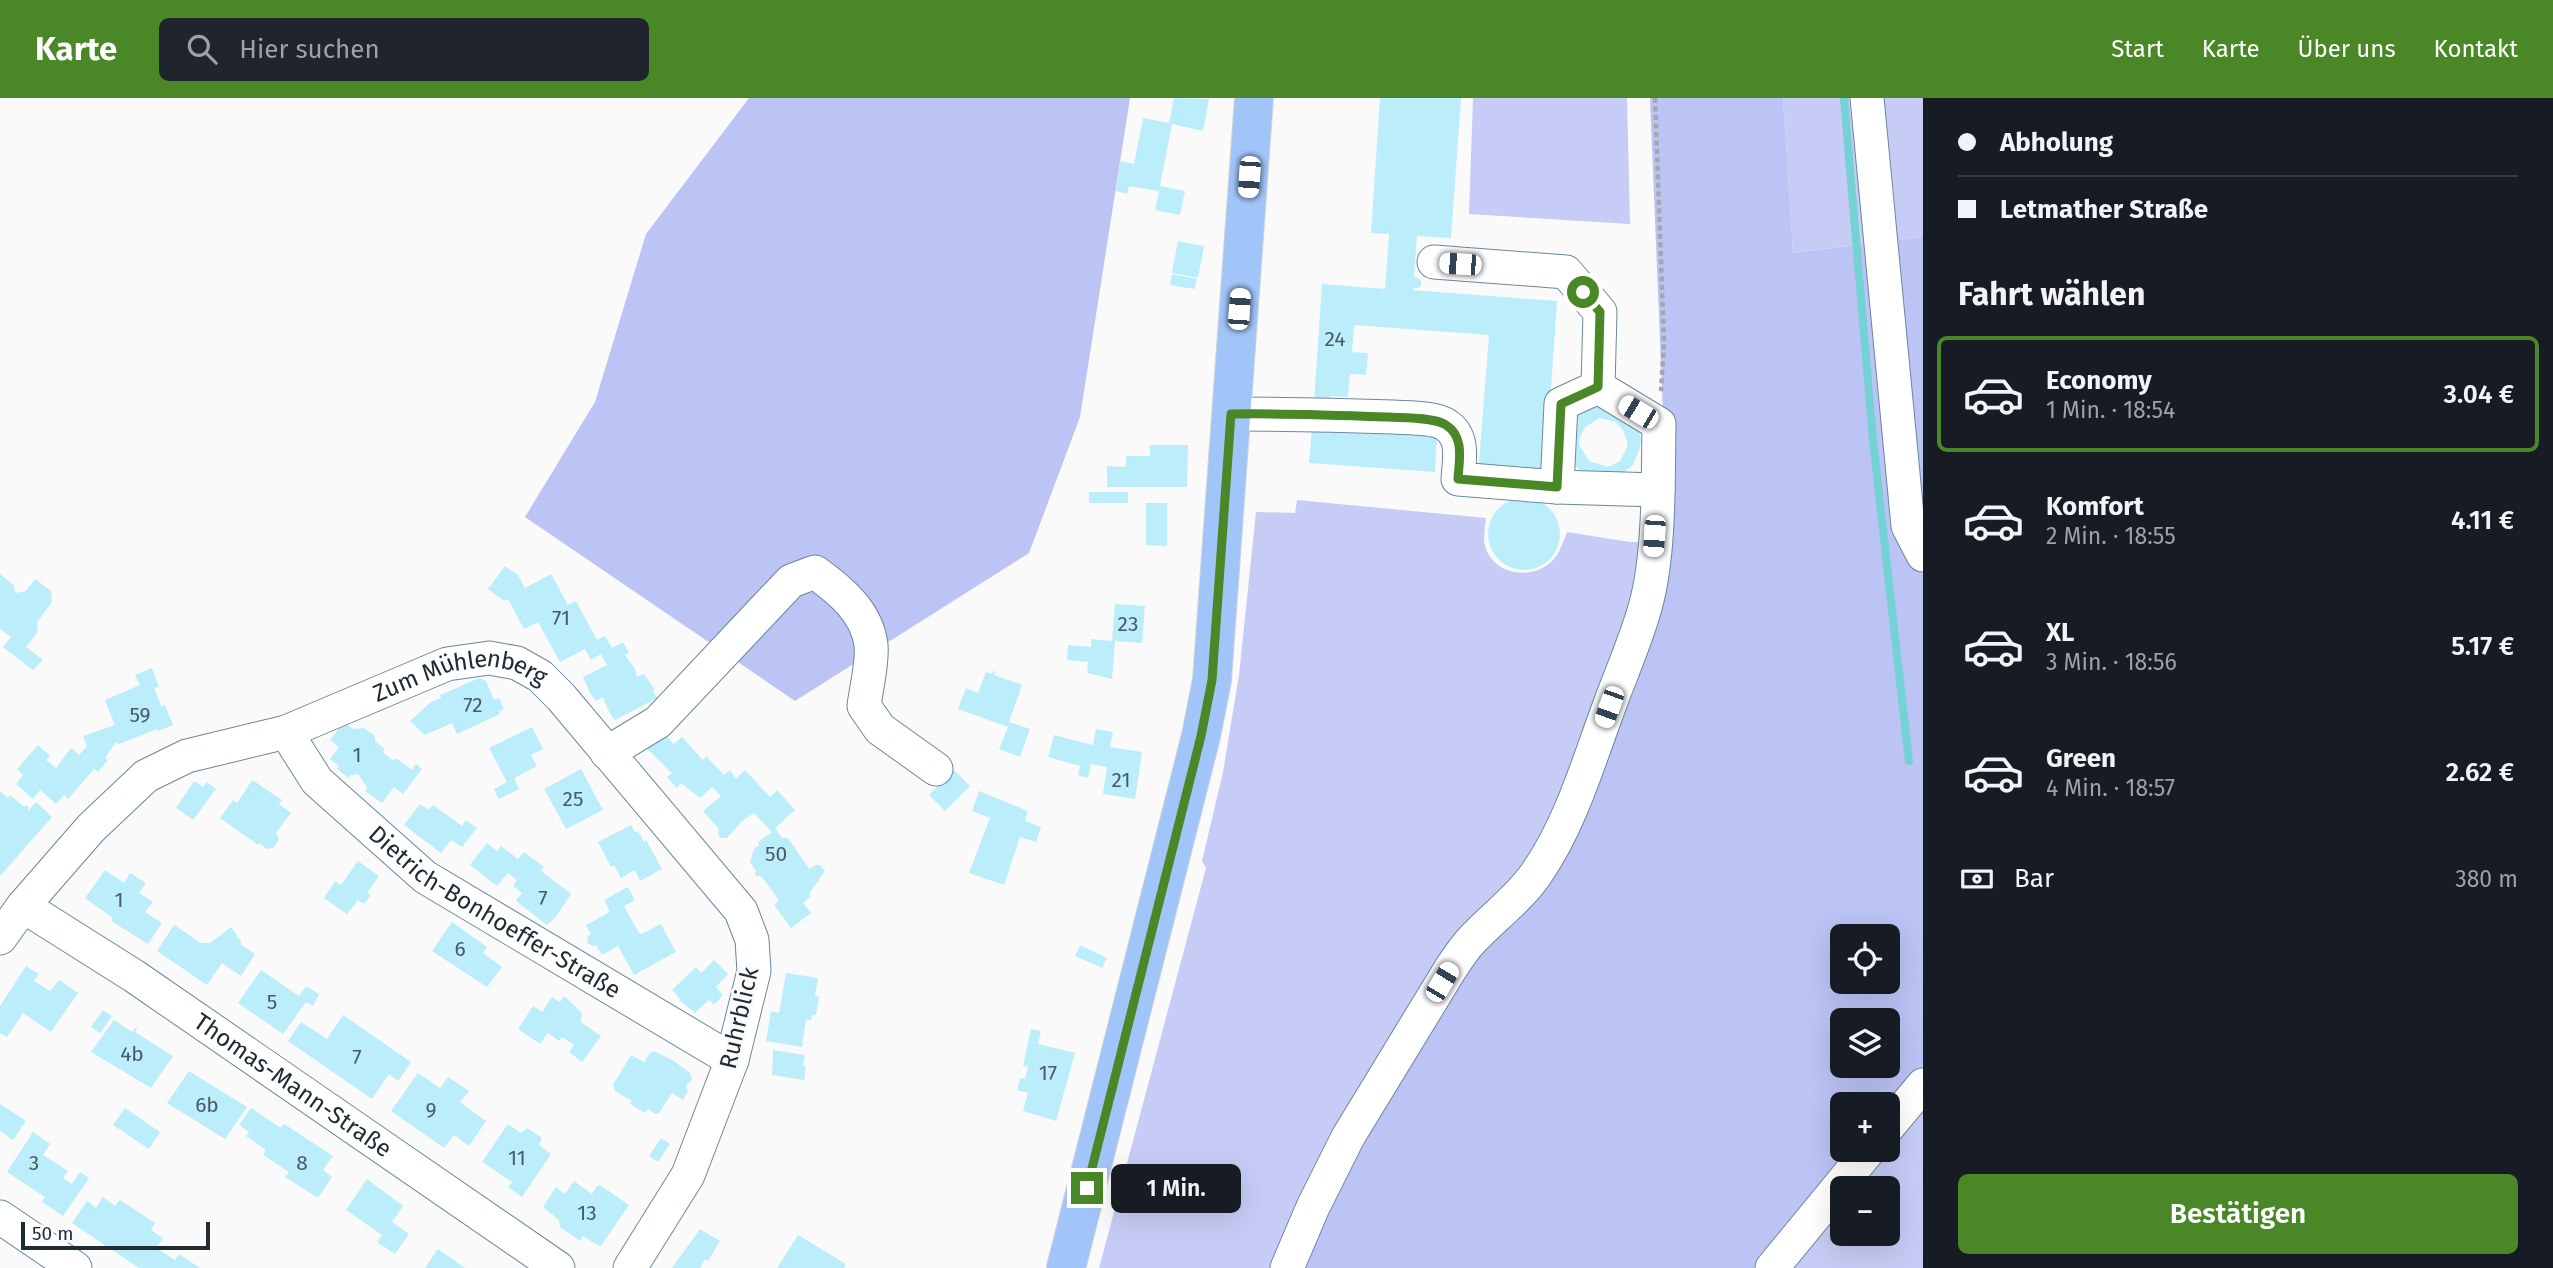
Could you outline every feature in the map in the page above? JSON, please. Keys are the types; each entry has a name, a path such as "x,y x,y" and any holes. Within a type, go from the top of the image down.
{"main road":[{"path":"1066,1268 1201,736 1212,680 1254,98"}],"street":[{"path":"1867,98 1908,526 1923,555"},
{"path":"1434,262 1566,272 1600,312 1598,387"},
{"path":"1557,487 1561,404 1598,387"},
{"path":"1287,1268 1313,1207 1348,1138 1395,1056 1451,968 1471,942 1536,875 1565,821 1646,603 1653,558 1658,490 1658,424 1598,387"},
{"path":"1231,414 1420,419 1445,424 1456,435 1460,444 1458,479 1557,487 1658,490"},
{"path":"607,753 658,722 791,581 815,572 840,590 860,615 871,645 864,706 880,729 936,769"},
{"name":"Zum Mühlenberg","path":"0,938 23,906 91,828 146,776 187,757 286,732 447,664 489,658 517,663 540,676 561,697 607,753"},
{"name":"Dietrich-Bonhoeffer-Straße","path":"286,732 317,781 425,877 733,1060"},
{"name":"Ruhrblick","path":"607,753 741,911 752,940 754,971 733,1060 688,1175 630,1268"},
{"name":"Thomas-Mann-Straße","path":"23,906 134,976 558,1268"},
{"path":"1900,1113 1923,1085"},
{"path":"1772,1268 1859,1162"},
{"path":"0,1217 75,1268"}],"path":[{"path":"1655,98 1664,342 1658,424"}],"shaded area":[{"path":"749,98 1130,98 1080,417 1029,553 795,701 525,517 595,402 646,234"},
{"path":"1473,98 1627,98 1630,224 1469,214"},
{"path":"1650,98 1783,98 1793,253 1923,237 1923,1066 1900,1093 1830,1092 1830,1162 1843,1162 1754,1268 1297,1268 1453,976 1534,883 1667,512"},
{"path":"1783,98 1923,98 1923,237 1793,253"},
{"path":"1297,500 1486,518 1484,540 1487,551 1501,567 1511,571 1533,572 1543,568 1557,554 1567,532 1630,542 1648,542 1645,568 1566,799 1280,1268 1099,1268 1206,868 1202,861 1223,772 1239,675 1256,512 1295,513"},
{"path":"1923,1066 1923,1268 1754,1268 1830,1177 1830,1246 1900,1246 1900,1176 1831,1176 1843,1162 1900,1162 1900,1093"}],"building":[{"path":"1174,98 1209,99 1203,131 1172,124 1160,186 1185,191 1180,215 1155,210 1159,191 1129,186 1127,194 1116,191 1120,161 1134,164 1143,118 1169,123"},
{"path":"1380,98 1461,98 1451,238 1417,236 1414,276 1421,280 1421,286 1413,290 1557,301 1545,475 1478,475 1489,335 1354,325 1352,352 1368,353 1366,375 1350,374 1348,397 1329,396 1329,404 1314,402 1322,284 1385,289 1389,234 1371,233"},
{"path":"1178,241 1204,246 1198,278 1172,273"},
{"path":"1172,274 1197,279 1194,289 1170,285"},
{"path":"1598,406 1638,429 1640,448 1633,465 1618,476 1589,476 1574,465 1574,420 1579,414","holes":["1600,418 1616,422 1627,441 1620,461 1608,467 1589,461 1579,445 1585,427"]},
{"path":"1312,428 1437,437 1435,472 1309,463"},
{"path":"1150,445 1188,445 1187,487 1107,487 1107,466 1126,467 1126,456 1150,456"},
{"path":"1089,492 1128,492 1128,503 1089,503"},
{"path":"1524,498 1538,501 1550,508 1557,520 1560,534 1557,548 1550,560 1538,567 1524,570 1510,567 1498,560 1491,548 1488,534 1491,520 1498,508 1510,501"},
{"path":"1146,503 1167,503 1167,546 1146,545"},
{"path":"505,566 518,575 525,588 551,574 568,605 576,601 597,640 605,636 612,648 623,642 629,653 625,655 637,677 644,674 657,698 615,720 603,697 596,701 583,677 607,665 601,654 591,660 585,649 560,662 538,622 524,629 508,599 504,601 488,589"},
{"path":"0,574 14,585 15,593 26,591 35,579 51,591 52,602 37,622 38,632 26,647 43,660 33,670 3,647 11,637 0,629"},
{"path":"1115,604 1145,606 1142,643 1115,641 1112,679 1087,673 1088,662 1067,660 1068,645 1091,647 1091,639 1112,641"},
{"path":"152,668 159,687 154,688 173,725 119,744 116,742 105,758 108,760 98,772 94,769 68,799 64,795 56,804 40,790 33,799 16,784 23,775 17,769 38,745 50,756 46,760 56,768 71,748 79,755 87,746 83,736 115,725 105,700 140,685 135,675"},
{"path":"993,671 996,672 994,675 1022,685 1009,722 1030,729 1020,757 999,749 1008,727 958,709 966,688 978,693 986,672 992,674"},
{"path":"479,678 486,681 494,700 499,698 504,709 500,714 457,734 452,723 425,735 410,721 431,702 441,698 440,695"},
{"path":"344,722 353,729 364,728 375,736 375,741 385,749 383,752 392,760 397,759 412,770 416,764 422,769 403,794 394,787 382,803 365,791 367,787 358,774 349,778 337,769 339,766 330,759 339,747 330,740"},
{"path":"532,727 543,749 531,755 537,766 514,778 519,789 499,799 494,789 507,782 489,748"},
{"path":"1096,729 1113,732 1110,747 1142,752 1135,799 1103,794 1107,767 1091,764 1088,778 1078,775 1080,766 1048,757 1054,735 1093,745"},
{"path":"662,732 674,744 682,737 703,760 706,756 724,775 730,770 736,779 745,770 770,797 777,790 795,810 775,828 782,838 788,838 809,869 820,865 825,871 809,894 811,896 803,903 811,913 791,928 774,905 779,900 761,876 755,876 756,871 750,862 758,842 772,832 754,813 742,821 727,838 720,838 719,829 703,811 721,796 712,787 700,798 681,783 677,788 667,777 672,773 642,744"},
{"path":"581,769 603,810 566,829 544,789"},
{"path":"954,770 970,786 945,811 929,795"},
{"path":"252,780 282,800 279,804 291,813 276,833 279,839 273,848 267,849 259,843 258,845 220,818 233,800 237,803"},
{"path":"194,781 203,787 207,782 216,789 193,820 176,808"},
{"path":"0,791 8,798 10,795 23,806 28,806 28,811 36,802 52,817 0,876"},
{"path":"979,791 1028,811 1025,821 1041,827 1036,842 1020,837 1004,885 969,873 990,818 972,811"},
{"path":"420,804 429,810 433,805 462,826 466,820 477,828 462,847 451,840 441,853 404,825"},
{"path":"631,825 644,842 646,840 662,869 640,881 635,870 621,878 614,865 611,867 598,842"},
{"path":"487,843 497,851 501,846 518,859 524,852 544,867 541,871 571,894 547,925 516,901 522,893 513,886 517,880 508,873 497,886 470,865"},
{"path":"358,861 379,876 367,893 371,895 364,904 358,900 347,914 324,898 335,881 341,885"},
{"path":"105,870 124,883 130,873 146,883 139,893 153,902 145,912 162,923 148,944 111,921 113,918 85,898"},
{"path":"628,887 635,900 624,906 639,933 661,924 676,952 634,975 618,946 602,955 596,945 587,943 591,934 586,925 610,912 604,900"},
{"path":"452,922 487,947 483,953 502,967 487,987 432,951"},
{"path":"174,925 201,943 210,943 231,927 242,943 240,944 255,954 241,976 222,963 207,985 157,951"},
{"path":"1080,945 1107,958 1102,968 1075,956"},
{"path":"714,960 728,974 716,987 723,995 714,1005 709,1000 695,1013 679,1000 672,990 696,967 701,973"},
{"path":"26,966 39,974 34,981 50,991 59,980 78,993 51,1032 23,1013 7,1037 0,1033 0,1006"},
{"path":"261,970 299,996 306,986 319,994 313,1006 306,1002 283,1034 238,1003"},
{"path":"786,973 818,978 816,1015 812,1015 811,1020 806,1019 802,1047 766,1041 771,1011 779,1013"},
{"path":"564,996 582,1013 581,1022 601,1036 582,1062 569,1052 574,1045 562,1037 559,1041 548,1033 540,1044 518,1029 533,1006 542,1012 552,997 560,1002"},
{"path":"103,1010 112,1016 100,1033 91,1027"},
{"path":"343,1015 411,1062 398,1081 389,1074 372,1099 288,1041 301,1022 327,1039"},
{"path":"114,1020 132,1032 138,1025 135,1032 173,1056 151,1088 91,1052"},
{"path":"1031,1029 1041,1031 1038,1044 1075,1053 1056,1121 1023,1111 1028,1093 1017,1090 1020,1078 1025,1079 1028,1067 1023,1066"},
{"path":"773,1050 805,1055 804,1080 772,1075"},
{"path":"654,1051 674,1061 690,1073 692,1079 686,1086 688,1091 683,1100 672,1093 659,1113 655,1114 648,1109 645,1113 630,1104 632,1101 615,1091 613,1085 631,1055 644,1062"},
{"path":"189,1071 247,1107 225,1139 167,1103"},
{"path":"418,1073 440,1088 448,1077 469,1091 460,1102 486,1121 469,1146 454,1135 444,1148 391,1111"},
{"path":"0,1104 26,1121 13,1140 0,1131"},
{"path":"125,1108 160,1132 149,1149 113,1125"},
{"path":"251,1108 281,1128 284,1124 333,1156 323,1170 332,1177 318,1198 285,1177 289,1172 263,1155 266,1150 246,1136 249,1132 239,1125"},
{"path":"508,1124 521,1133 527,1128 542,1138 539,1145 551,1154 522,1197 508,1187 512,1182 482,1162"},
{"path":"33,1132 50,1144 43,1155 68,1171 63,1178 72,1184 80,1172 89,1178 63,1216 42,1202 45,1197 7,1172"},
{"path":"661,1138 670,1144 658,1162 649,1156"},
{"path":"367,1179 403,1206 392,1222 409,1234 395,1254 377,1242 382,1235 346,1210"},
{"path":"574,1181 592,1194 600,1185 629,1205 601,1246 583,1236 580,1241 560,1227 559,1220 543,1207 556,1187 565,1194"},
{"path":"103,1197 115,1206 120,1200 155,1223 151,1230 163,1238 156,1248 175,1260 179,1254 200,1268 139,1268 72,1223 87,1201 96,1208"},
{"path":"700,1229 720,1241 708,1261 705,1259 700,1268 672,1268"},
{"path":"798,1235 846,1264 844,1268 777,1268"},
{"path":"438,1249 465,1268 425,1268"}],"waterway":[{"path":"1844,98 1873,440 1909,761"}],"route":[{"path":"1087,1188 1201,736 1212,680 1231,414 1362,416 1420,419 1445,424 1456,435 1460,444 1458,479 1557,487 1561,404 1598,387 1600,312 1583,292"}]}
